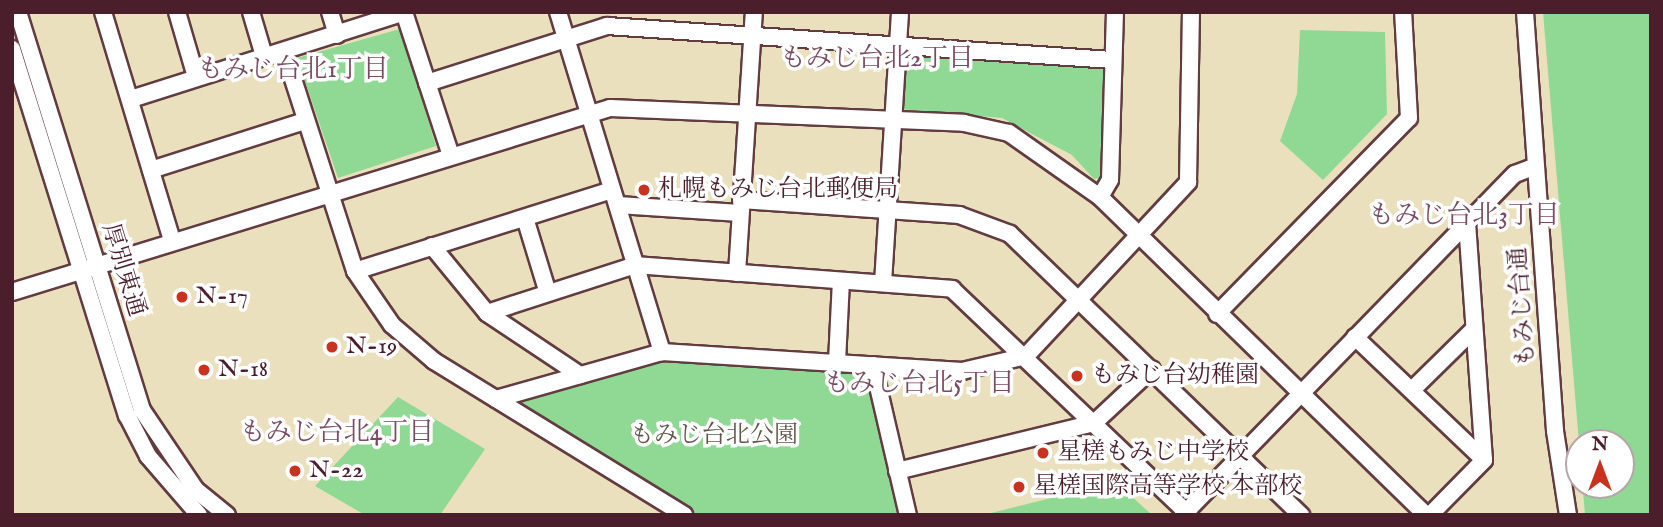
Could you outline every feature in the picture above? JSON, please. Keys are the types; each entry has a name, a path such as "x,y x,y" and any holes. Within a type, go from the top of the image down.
{"street":[{"name":"厚別東通","path":"18,12 142,410 196,490 227,515"},
{"path":"103,12 172,241"},
{"path":"177,12 196,77"},
{"path":"251,12 264,56"},
{"path":"330,12 337,35"},
{"path":"131,99 404,12 451,156"},
{"path":"558,12 662,352"},
{"path":"737,273 754,12"},
{"path":"883,283 900,12"},
{"path":"1100,197 1110,180 1115,12"},
{"path":"496,399 662,352 962,371 1026,356 1140,238 1188,182 1191,12"},
{"path":"1217,314 1409,118 1403,12"},
{"name":"もみじ台通","path":"1525,12 1562,512"},
{"path":"427,83 607,26 1112,60"},
{"name":"厚別東通","path":"12,49 127,415 148,456 199,515"},
{"path":"284,51 355,271 392,325 496,399 684,515"},
{"path":"12,292 588,114 634,106 748,110 892,120 1009,133 1100,197 1299,395 1428,515 1484,460 1467,222"},
{"path":"151,170 305,121"},
{"path":"487,313 636,265 952,289 1026,356 1186,514 1515,174 1536,166"},
{"path":"355,271 525,218 615,197 740,207 887,210 959,215 1010,234 1301,515"},
{"path":"525,218 548,293"},
{"path":"432,246 487,313 580,375"},
{"path":"837,362 841,281"},
{"path":"1412,390 1474,329"},
{"path":"1355,337 1484,460"},
{"path":"873,365 908,515"},
{"path":"898,471 1094,423 1152,369"}],"green space":[{"path":"1543,12 1651,12 1651,515 1585,515 1583,499 1635,499 1635,429 1578,429"},
{"path":"400,29 436,146 338,178 297,58"},
{"path":"1300,30 1385,32 1387,114 1323,180 1280,141 1297,94"},
{"path":"902,54 1105,69 1104,177 1094,179 1072,155 1002,118 900,109"},
{"name":"もみじ台北公園","path":"662,354 866,373 902,515 691,515 504,397"},
{"path":"398,397 485,449 440,515 365,515 315,486"},
{"path":"1116,482 1152,515 987,515 987,514"}],"place":[{"name":"札幌もみじ台北郵便局","path":"644,190"},
{"name":"N-17","path":"182,297"},
{"name":"N-19","path":"332,347"},
{"name":"N-18","path":"204,370"},
{"name":"もみじ台幼稚園","path":"1077,376"},
{"name":"星槎もみじ中学校","path":"1043,453"},
{"name":"N-22","path":"295,471"},
{"name":"星槎国際高等学校 本部校","path":"1019,487"}],"district":[{"name":"もみじ台北2丁目","path":"877,59"},
{"name":"もみじ台北1丁目","path":"293,70"},
{"name":"もみじ台北3丁目","path":"1464,216"},
{"name":"もみじ台北5丁目","path":"919,384"},
{"name":"もみじ台北4丁目","path":"337,433"}]}
